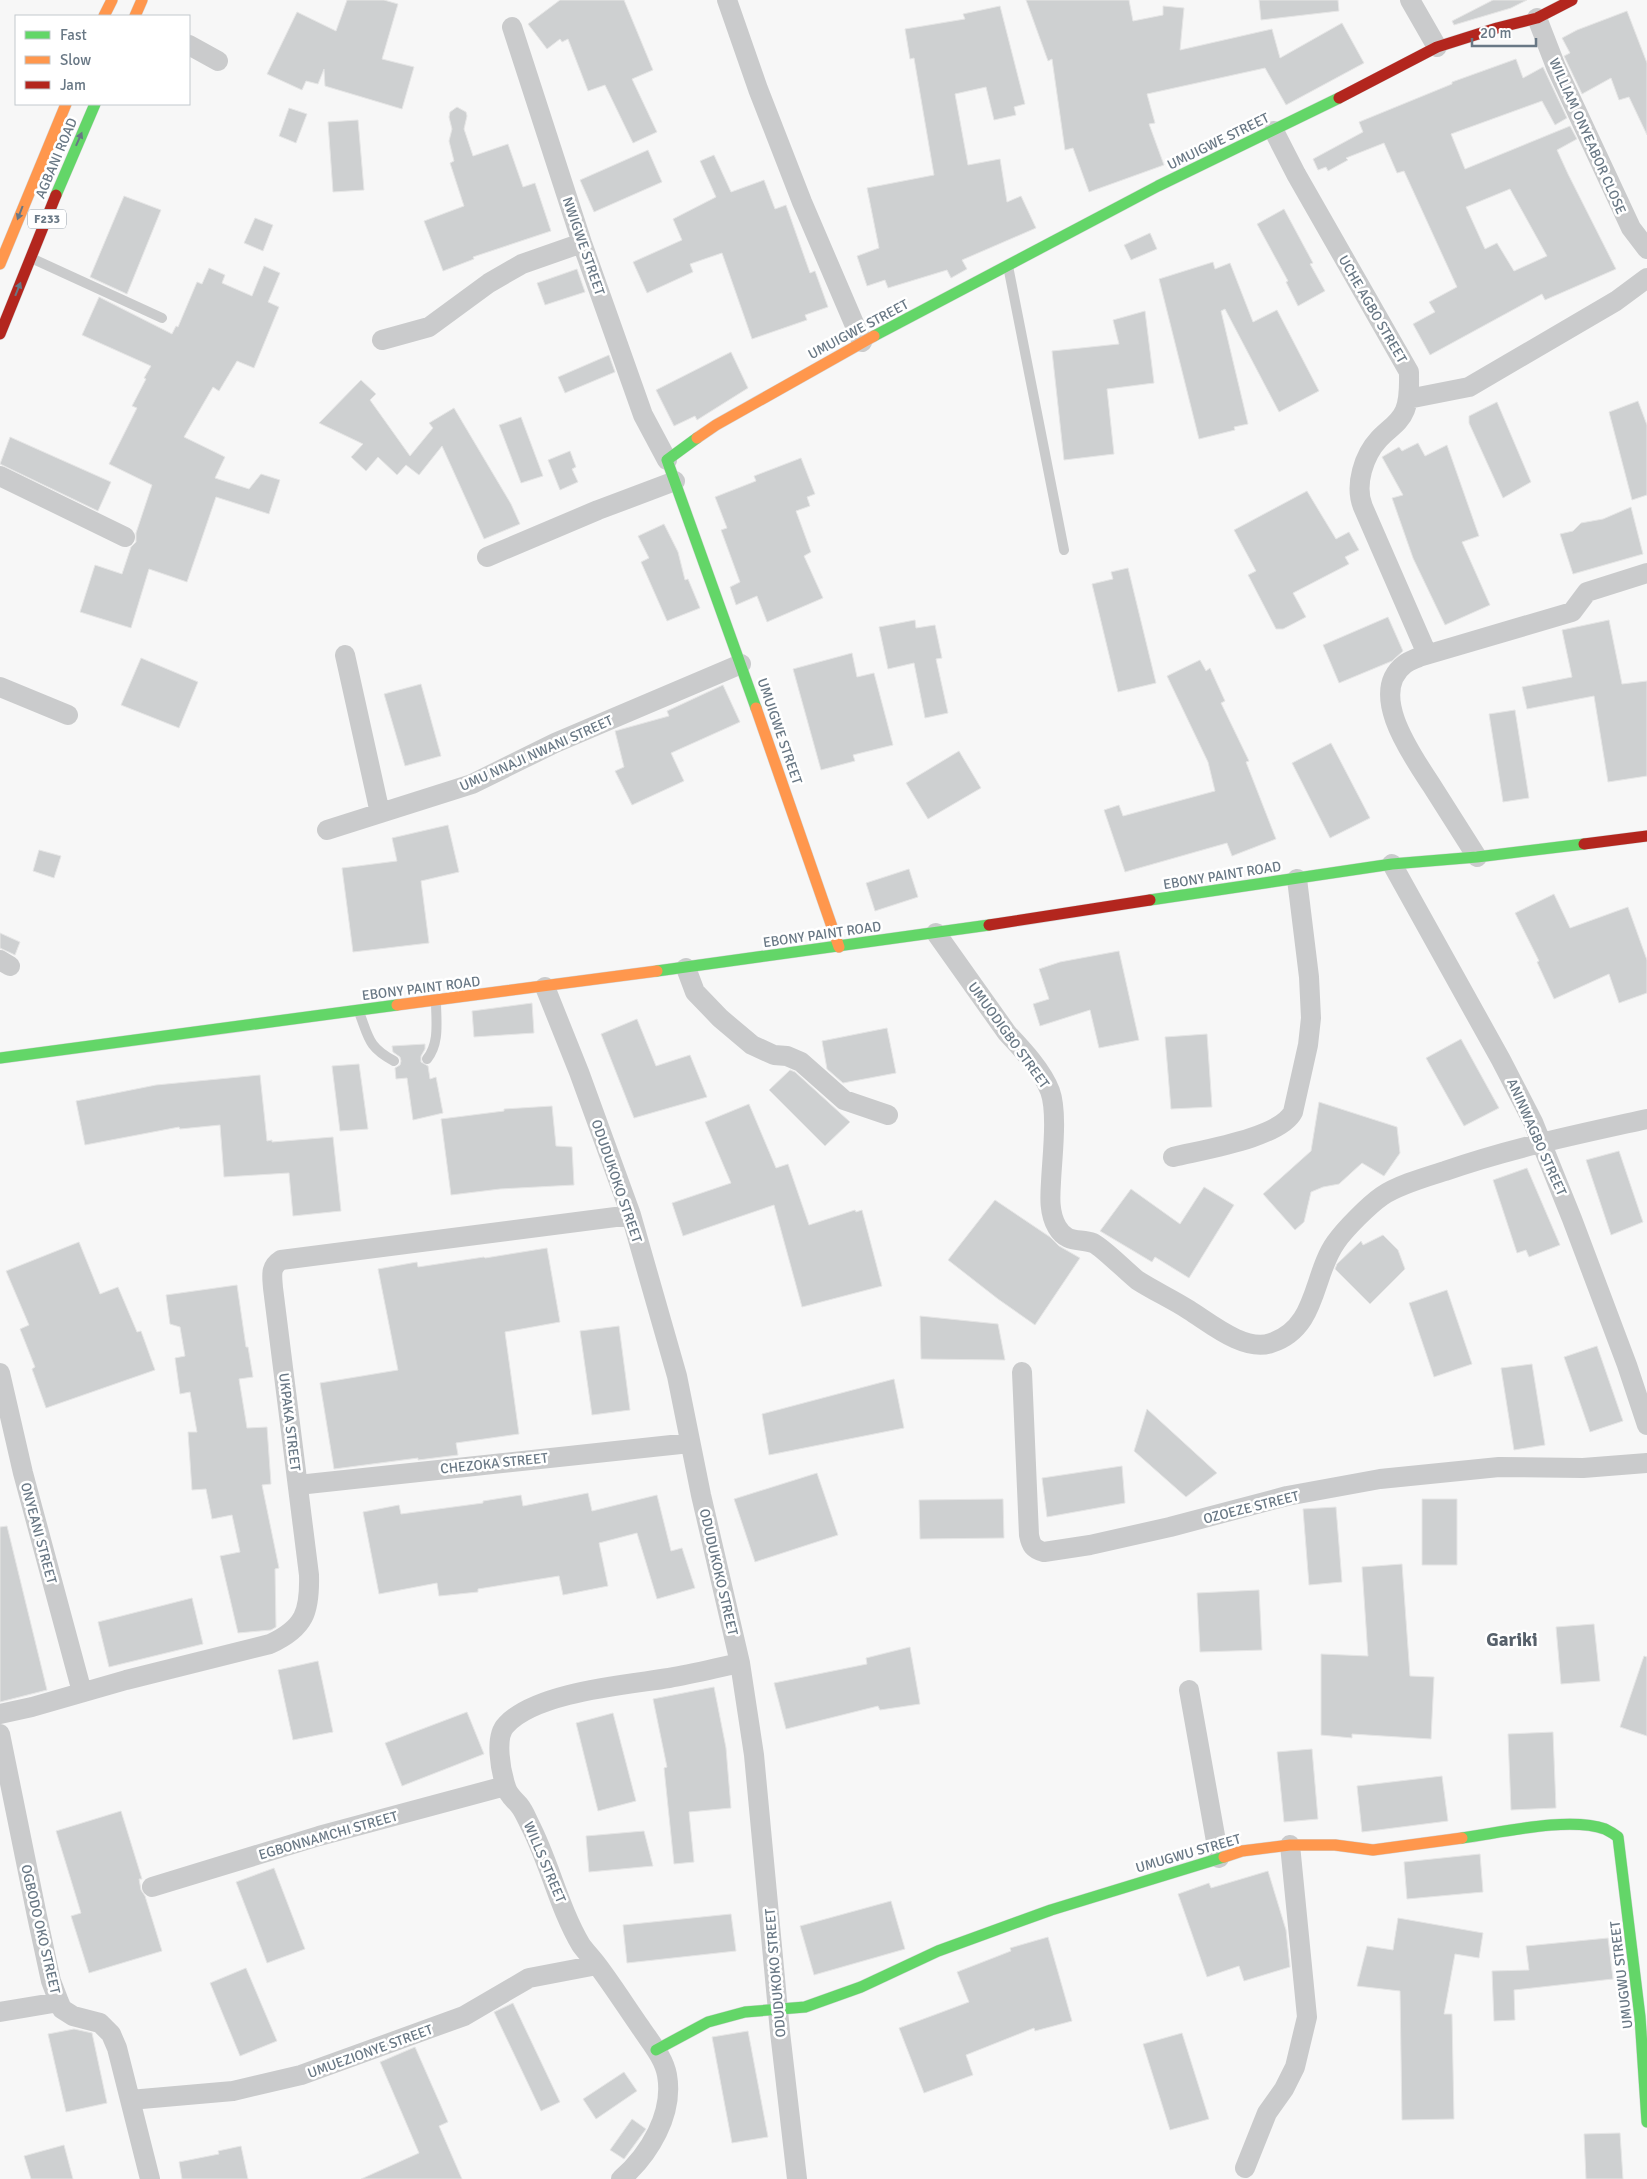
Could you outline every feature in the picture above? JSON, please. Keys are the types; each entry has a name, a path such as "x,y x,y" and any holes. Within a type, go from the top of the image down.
{"street":[{"path":"104,15 112,0"},
{"path":"135,15 142,0"},
{"path":"727,0 758,89 802,202 862,342"},
{"path":"1410,0 1437,47"},
{"name":"UMUIGWE STREET","path":"839,947 741,664 666,460 716,425 862,342 1150,191 1274,131 1437,47 1497,28 1538,18 1572,0"},
{"name":"WILLIAM ONYEABOR CLOSE","path":"1538,18 1556,68 1630,228 1647,249"},
{"name":"NWIGWE STREET","path":"512,27 582,243 643,415 666,460"},
{"path":"190,46 218,61"},
{"name":"AGBANI ROAD","path":"0,264 66,105"},
{"name":"AGBANI ROAD","path":"0,334 95,105"},
{"name":"UCHE AGBO STREET","path":"1274,131 1310,199 1409,372 1408,399 1404,412 1395,425 1381,437 1366,458 1359,490 1365,512 1427,654"},
{"path":"382,340 429,327 463,304 489,283 522,264 582,243"},
{"path":"1408,399 1469,387 1616,301 1647,278"},
{"path":"0,476 125,537"},
{"path":"487,558 598,510 675,482"},
{"path":"1477,857 1408,748 1391,710 1390,698 1397,672 1406,664 1427,654 1572,612 1588,592 1647,572"},
{"path":"345,655 380,813"},
{"name":"UMU NNAJI NWANI STREET","path":"328,830 472,784 555,743 741,664"},
{"path":"0,687 68,715"},
{"name":"EBONY PAINT ROAD","path":"0,1058 839,947 1392,864 1477,857 1647,836"},
{"name":"ANINWAGBO STREET","path":"1392,864 1501,1060 1542,1142 1627,1365 1647,1425"},
{"path":"1173,1157 1272,1131 1289,1119 1293,1112 1311,1018 1309,977 1297,879"},
{"name":"UMUODIGBO STREET","path":"936,933 1007,1033 1019,1045 1041,1075 1050,1090 1053,1117 1051,1208 1057,1228 1076,1242 1093,1243 1101,1248 1122,1269 1137,1280 1236,1340 1269,1344 1284,1337 1299,1325 1310,1308 1336,1242 1362,1213 1383,1196 1426,1177 1461,1165 1542,1142 1647,1119"},
{"path":"686,968 695,992 720,1018 752,1045 774,1055 787,1056 801,1062 844,1100 888,1115"},
{"name":"ODUDUKOKO STREET","path":"544,987 578,1072 630,1215 678,1376 690,1443 740,1663 754,1754 778,2011 797,2179"},
{"name":"UKPAKA STREET","path":"0,1714 270,1644 290,1632 308,1609 310,1598 309,1574 271,1274 276,1263 282,1260 630,1215"},
{"name":"OZOEZE STREET","path":"1022,1372 1030,1544 1037,1550 1044,1552 1090,1545 1170,1527 1287,1496 1380,1479 1499,1467 1582,1468 1647,1463"},
{"name":"ONYEANI STREET","path":"0,1373 23,1473 82,1692"},
{"name":"CHEZOKA STREET","path":"298,1485 690,1443"},
{"name":"WILLS STREET","path":"621,2179 639,2163 650,2146 666,2108 667,2075 656,2050 598,1965 581,1945 531,1827 518,1804 508,1794 499,1748 500,1735 505,1725 532,1706 568,1696 690,1675 740,1663"},
{"path":"1189,1690 1219,1858"},
{"name":"OGBODO OKO STREET","path":"0,1734 51,1981 62,2009 73,2016 100,2023 111,2034 117,2048 150,2179"},
{"name":"EGBONNAMCHI STREET","path":"152,1887 319,1836 505,1786"},
{"name":"UMUGWU STREET","path":"656,2050 708,2022 745,2012 778,2011 805,2007 861,1987 938,1951 1051,1910 1242,1851 1290,1845 1335,1845 1373,1850 1556,1825 1579,1825 1608,1831 1618,1837 1620,1842 1641,2010 1646,2064 1647,2122"},
{"path":"1245,2168 1267,2113 1284,2089 1294,2068 1307,2017 1290,1845"},
{"name":"UMUEZIONYE STREET","path":"130,2100 233,2090 301,2075 464,2016 529,1978 598,1965"},
{"path":"0,2012 59,2002"}],"lane":[{"path":"31,258 162,318"},
{"path":"1008,266 1064,550"},
{"path":"427,1059 433,1052 436,1039 436,1001"},
{"path":"359,1011 372,1046 378,1052 394,1061"}],"building":[{"path":"347,0 384,0 398,4 382,59 414,67 402,109 325,86 324,69 318,84 306,81 302,90 267,74 297,12 336,31"},
{"path":"560,0 624,0 653,70 632,79 657,132 633,143 605,85 588,91 568,39 562,42 560,39 547,49 528,24"},
{"path":"1026,0 1129,0 1133,21 1163,15 1163,6 1184,8 1180,50 1272,29 1280,58 1342,23 1364,63 1286,105 1265,68 1147,94 1155,123 1149,124 1164,165 1089,192 1073,148 1065,150 1052,59 1048,61"},
{"path":"1259,0 1338,0 1339,11 1261,20"},
{"path":"1493,0 1527,0 1511,8 1454,25 1452,21"},
{"path":"1000,6 1025,104 1014,107 1016,115 994,120 986,87 955,94 968,165 1000,159 1007,202 1021,196 1036,228 962,260 967,269 951,278 947,270 888,288 885,280 867,286 857,256 879,248 867,188 934,175 914,58 910,59 905,29 965,19 963,14"},
{"path":"1627,11 1647,63 1647,135 1629,97 1619,100 1611,78 1582,94 1564,56 1570,53 1562,38 1577,30"},
{"path":"1516,59 1523,78 1543,67 1567,118 1555,125 1542,101 1451,134 1465,169 1570,126 1577,139 1557,150 1616,269 1545,300 1542,294 1430,355 1413,324 1435,312 1429,302 1457,287 1404,171 1397,173 1384,143 1346,158 1348,160 1328,171 1326,167 1318,170 1313,159 1363,132 1359,122 1452,84 1452,82","holes":["1510,189 1547,256 1514,271 1497,243 1485,249 1466,207"]},
{"path":"457,107 466,112 464,129 473,156 508,144 523,187 535,183 551,231 473,257 474,259 443,271 424,221 464,206 450,163 454,161 449,141 452,129 449,117 450,112"},
{"path":"289,108 307,114 296,143 279,136"},
{"path":"358,120 364,190 333,192 328,122"},
{"path":"648,150 662,182 594,212 580,180"},
{"path":"714,155 731,192 764,180 775,209 786,205 810,273 815,271 828,307 805,315 807,320 752,339 722,253 690,264 693,272 647,293 633,262 682,240 673,219 716,197 700,161"},
{"path":"124,196 161,210 127,294 90,277"},
{"path":"1284,209 1313,263 1310,264 1325,291 1298,306 1286,282 1288,281 1257,224"},
{"path":"255,218 273,225 263,251 244,243"},
{"path":"1150,233 1157,249 1131,260 1124,245"},
{"path":"1213,262 1215,269 1230,263 1253,322 1277,310 1319,391 1279,412 1225,309 1221,311 1248,424 1234,427 1235,430 1199,439 1159,279"},
{"path":"264,266 280,273 268,302 279,307 254,368 237,361 219,391 213,387 184,437 225,457 215,478 249,489 261,474 280,480 269,514 216,497 187,582 149,569 131,628 80,612 95,565 122,574 131,547 136,542 136,533 152,485 109,464 137,408 132,406 151,366 82,335 99,297 172,334 176,326 178,327 197,282 202,284 209,268 225,275 222,283 252,296"},
{"path":"577,269 585,292 545,305 537,283"},
{"path":"1145,311 1154,383 1107,389 1114,454 1064,460 1052,351 1119,344 1113,320"},
{"path":"731,352 748,388 697,420 695,416 674,426 656,390"},
{"path":"609,355 615,372 565,393 558,377"},
{"path":"361,380 376,394 370,400 410,456 433,428 429,423 454,408 511,504 520,524 484,539 442,446 419,475 406,465 397,475 378,457 366,471 351,457 363,444 319,423"},
{"path":"1638,401 1647,425 1647,495 1632,500 1609,412"},
{"path":"1497,402 1531,482 1503,498 1469,423 1469,416"},
{"path":"521,417 543,476 521,483 499,425"},
{"path":"10,437 111,482 98,511 0,464"},
{"path":"1418,443 1425,456 1447,445 1479,536 1462,542 1490,605 1445,625 1413,558 1392,498 1403,495 1382,457 1399,447 1402,451"},
{"path":"570,451 576,467 572,469 578,482 560,490 548,460"},
{"path":"801,458 815,494 807,497 810,506 796,511 811,552 804,556 823,598 767,622 757,596 736,605 730,587 740,582 721,530 727,528 715,497 756,481 754,476"},
{"path":"1307,491 1336,539 1349,532 1359,550 1345,557 1349,564 1293,593 1306,617 1283,629 1276,629 1248,575 1256,571 1234,530"},
{"path":"1631,507 1643,554 1573,574 1560,534 1573,531 1581,523 1603,519"},
{"path":"664,524 678,552 685,580 688,579 700,608 667,621 641,562 649,558 638,536"},
{"path":"1128,568 1156,683 1118,692 1092,584 1113,579 1111,572"},
{"path":"1388,617 1403,651 1392,661 1339,683 1323,645"},
{"path":"915,620 916,628 935,625 942,658 936,659 948,713 925,718 914,663 888,669 879,627"},
{"path":"1609,620 1622,684 1647,681 1647,776 1608,782 1594,696 1527,709 1522,687 1572,677 1562,630"},
{"path":"852,653 857,677 874,673 893,745 853,755 855,761 821,770 793,669"},
{"path":"141,658 198,682 179,728 121,705"},
{"path":"1200,660 1206,671 1210,668 1225,701 1221,703 1249,761 1246,762 1276,839 1232,856 1227,843 1125,872 1104,810 1119,805 1123,816 1215,791 1208,762 1167,676"},
{"path":"421,684 441,756 405,766 384,694"},
{"path":"723,685 740,722 671,753 684,781 632,805 615,771 624,767 615,731 669,716 667,711"},
{"path":"1515,710 1529,798 1503,802 1489,714"},
{"path":"1331,743 1370,818 1330,838 1292,763"},
{"path":"959,751 981,788 928,819 906,783"},
{"path":"448,825 459,872 421,881 429,943 353,952 342,868 397,861 392,838"},
{"path":"39,850 61,856 54,878 33,871"},
{"path":"909,869 918,897 875,911 866,883"},
{"path":"1554,894 1570,928 1628,907 1647,960 1647,993 1619,1003 1609,974 1554,999 1537,962 1539,961 1515,913"},
{"path":"0,933 20,942 15,955 0,948"},
{"path":"1119,951 1139,1040 1099,1048 1090,1010 1040,1026 1033,1004 1049,999 1039,969 1060,962"},
{"path":"532,1003 534,1033 474,1037 472,1011"},
{"path":"637,1019 656,1066 690,1055 707,1097 634,1118 601,1034"},
{"path":"887,1028 896,1073 843,1083 827,1069 822,1041"},
{"path":"1207,1034 1212,1107 1171,1109 1165,1037"},
{"path":"1461,1039 1499,1108 1464,1126 1426,1058"},
{"path":"425,1044 421,1062 428,1066 430,1079 436,1077 443,1113 413,1120 407,1078 396,1079 395,1068 400,1065 401,1061 400,1057 393,1052 392,1046"},
{"path":"359,1064 368,1129 340,1131 332,1066"},
{"path":"790,1070 795,1072 850,1122 825,1146 769,1090"},
{"path":"260,1075 267,1141 333,1137 341,1211 293,1216 289,1173 224,1177 220,1125 180,1129 179,1127 85,1145 76,1101 156,1085"},
{"path":"1319,1102 1397,1127 1400,1153 1384,1176 1362,1163 1339,1184 1323,1187 1311,1192 1304,1222 1295,1230 1263,1194 1311,1151"},
{"path":"749,1104 776,1168 788,1164 809,1225 855,1210 856,1212 862,1210 882,1286 802,1307 774,1205 683,1236 672,1203 731,1183 705,1122"},
{"path":"552,1106 556,1146 572,1147 574,1185 500,1189 451,1195 441,1119 504,1111 504,1109"},
{"path":"1619,1151 1643,1222 1611,1235 1586,1160"},
{"path":"1527,1168 1560,1245 1529,1257 1526,1250 1517,1253 1493,1180"},
{"path":"1204,1187 1234,1205 1189,1278 1155,1257 1152,1262 1100,1231 1131,1189 1180,1224"},
{"path":"995,1200 1050,1237 1059,1246 1080,1258 1035,1325 948,1260"},
{"path":"1383,1235 1398,1250 1405,1269 1370,1304 1335,1269 1337,1264 1361,1241 1363,1245"},
{"path":"79,1242 100,1294 118,1287 137,1332 141,1331 155,1370 46,1408 32,1369 35,1367 20,1329 29,1325 6,1271"},
{"path":"547,1248 560,1322 505,1332 519,1434 456,1443 458,1455 418,1460 418,1458 334,1469 320,1383 398,1370 378,1269 417,1262 418,1267"},
{"path":"237,1285 246,1347 248,1347 253,1377 239,1379 247,1428 267,1427 271,1484 262,1485 279,1568 275,1569 276,1627 271,1630 238,1633 220,1556 240,1552 232,1515 212,1519 206,1489 192,1490 188,1432 197,1432 190,1392 180,1394 175,1358 185,1356 180,1327 170,1324 166,1295"},
{"path":"1447,1290 1472,1364 1434,1377 1409,1303"},
{"path":"920,1316 998,1324 1005,1360 921,1359"},
{"path":"619,1326 630,1410 592,1415 580,1331"},
{"path":"1597,1346 1623,1421 1590,1432 1564,1357"},
{"path":"1532,1364 1545,1445 1514,1450 1501,1368"},
{"path":"894,1379 904,1428 769,1455 762,1414"},
{"path":"1147,1409 1217,1473 1186,1497 1134,1451"},
{"path":"1122,1466 1125,1503 1047,1517 1042,1478"},
{"path":"817,1473 838,1535 755,1562 734,1499"},
{"path":"588,1493 592,1511 657,1495 671,1551 682,1548 695,1588 657,1599 637,1533 599,1543 608,1586 563,1595 559,1576 478,1589 478,1592 439,1596 437,1583 379,1594 363,1512 399,1505 401,1514 483,1503 483,1501 521,1495 523,1506"},
{"path":"1003,1499 1004,1538 920,1539 919,1500"},
{"path":"1422,1499 1457,1499 1457,1565 1422,1565"},
{"path":"1336,1507 1342,1582 1309,1585 1303,1509"},
{"path":"7,1526 47,1690 0,1702 0,1527"},
{"path":"1402,1564 1410,1676 1434,1677 1431,1739 1352,1734 1352,1738 1321,1735 1321,1654 1368,1656 1362,1567"},
{"path":"1259,1590 1262,1650 1200,1652 1197,1593"},
{"path":"192,1598 203,1644 109,1667 98,1622"},
{"path":"1594,1624 1600,1681 1561,1684 1556,1627"},
{"path":"910,1647 920,1704 880,1710 878,1706 786,1729 774,1683 867,1664 866,1658"},
{"path":"1644,1656 1647,1657 1647,1736 1620,1727"},
{"path":"318,1661 333,1732 293,1740 278,1670"},
{"path":"714,1687 726,1748 731,1808 689,1812 694,1862 674,1864 664,1768 667,1767 653,1699"},
{"path":"467,1712 484,1754 402,1786 385,1743"},
{"path":"613,1713 636,1801 598,1811 576,1723"},
{"path":"1553,1732 1556,1808 1511,1810 1508,1734"},
{"path":"1312,1749 1318,1819 1284,1822 1277,1752"},
{"path":"1442,1776 1448,1821 1362,1832 1357,1786"},
{"path":"121,1811 142,1879 139,1879 141,1890 145,1896 162,1951 89,1973 71,1916 81,1913 56,1831"},
{"path":"644,1831 653,1866 589,1872 586,1836"},
{"path":"1480,1854 1483,1892 1407,1899 1404,1862"},
{"path":"274,1868 305,1949 267,1963 236,1882"},
{"path":"1268,1871 1286,1930 1290,1967 1244,1981 1239,1966 1207,1977 1178,1894 1209,1883 1211,1888"},
{"path":"891,1901 905,1949 814,1975 800,1926"},
{"path":"731,1914 736,1951 627,1963 623,1925"},
{"path":"1398,1918 1483,1933 1479,1958 1455,1954 1444,2014 1452,2014 1454,2119 1402,2120 1400,1991 1357,1986 1367,1946 1393,1950"},
{"path":"1048,1937 1072,2021 1035,2031 1034,2028 966,2055 973,2075 924,2093 899,2028 969,2002 957,1972 1011,1951 1010,1948"},
{"path":"1608,1938 1613,1979 1514,1990 1515,2020 1494,2021 1492,1971 1529,1970 1526,1946"},
{"path":"246,1968 277,2041 240,2056 210,1983"},
{"path":"513,2003 560,2102 541,2111 494,2012"},
{"path":"74,2029 92,2033 107,2103 66,2112 48,2034"},
{"path":"748,2031 768,2137 732,2143 712,2037"},
{"path":"1182,2033 1209,2119 1170,2130 1143,2044"},
{"path":"415,2047 448,2122 439,2126 462,2179 361,2179 419,2153 380,2062"},
{"path":"624,2072 637,2091 596,2119 583,2099"},
{"path":"632,2119 646,2129 624,2159 610,2150"},
{"path":"1620,2133 1623,2179 1586,2179 1584,2134"},
{"path":"64,2145 73,2179 31,2179 24,2156"},
{"path":"241,2146 248,2179 182,2179 179,2162 219,2154 218,2151"}],"traffic: fast":[{"path":"874,336 1158,186 1339,98"},
{"path":"56,195 95,105"},
{"path":"697,438 667,460 756,708"},
{"path":"1150,900 1392,864 1477,857 1584,844"},
{"path":"657,971 989,925"},
{"path":"0,1058 397,1005"},
{"path":"1462,1838 1534,1827 1572,1824 1590,1825 1605,1829 1618,1837 1640,2017 1647,2122"},
{"path":"656,2050 708,2022 745,2012 805,2007 861,1987 938,1951 1051,1910 1224,1857"}],"traffic: slow":[{"path":"104,15 112,0"},
{"path":"135,15 142,0"},
{"path":"0,264 66,105"},
{"path":"697,438 716,425 874,336"},
{"path":"756,708 839,947"},
{"path":"397,1005 657,971"},
{"path":"1224,1857 1242,1851 1290,1845 1335,1845 1373,1850 1462,1838"}],"traffic: jam":[{"path":"1339,98 1437,47 1497,28 1537,18 1572,0"},
{"path":"0,334 56,195"},
{"path":"1584,844 1647,836"},
{"path":"989,925 1150,900"}],"district":[{"name":"Gariki","path":"1512,1639"}]}
